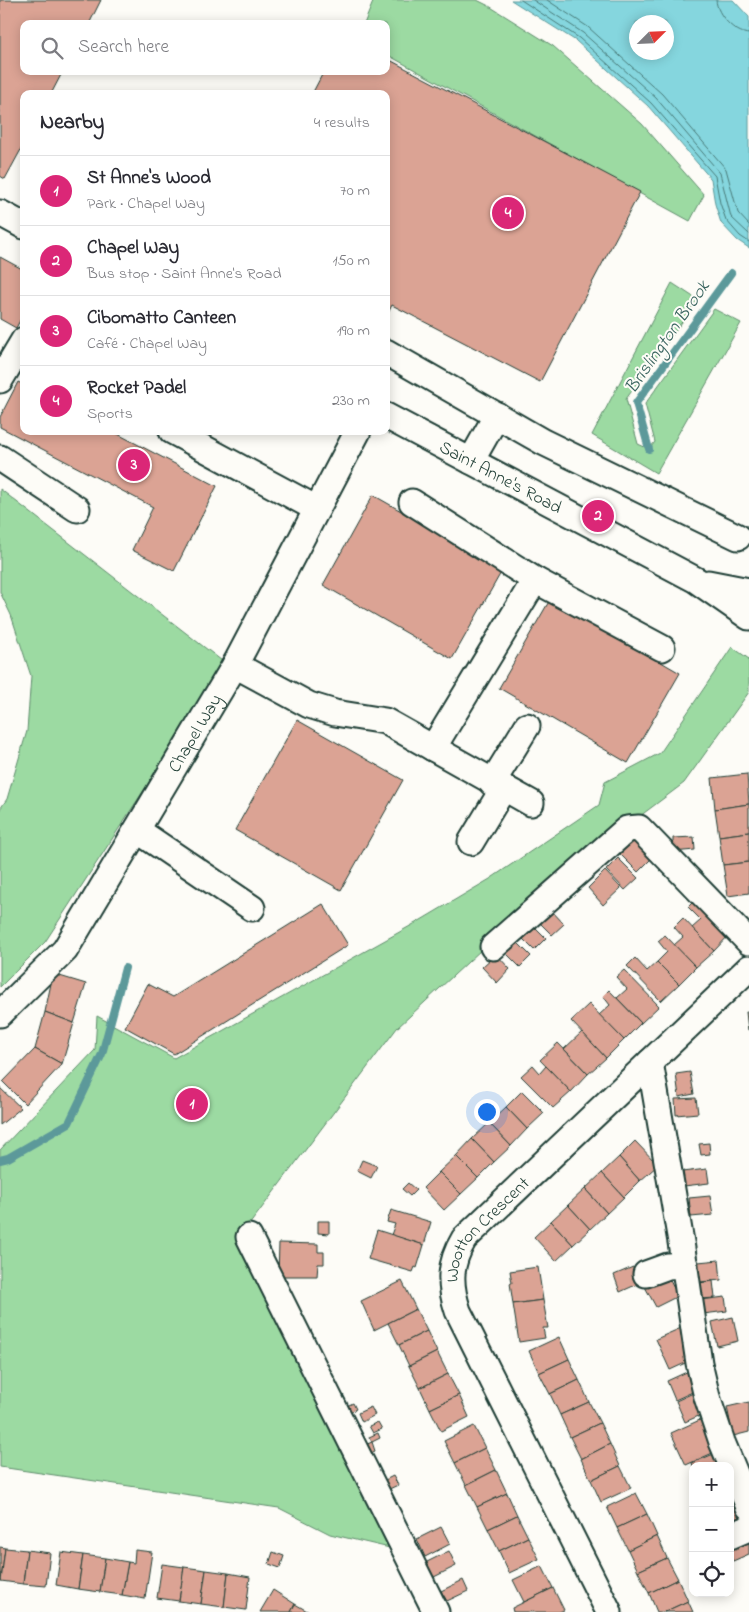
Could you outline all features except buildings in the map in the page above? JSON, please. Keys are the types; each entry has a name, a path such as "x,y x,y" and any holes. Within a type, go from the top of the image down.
{"street":[{"path":"0,214 20,224"},
{"path":"1,377 20,346"},
{"path":"390,354 543,442 738,537"},
{"path":"1,377 20,368"},
{"path":"471,461 497,415"},
{"name":"Saint Anne's Road","path":"390,418 696,580 749,617"},
{"path":"179,435 317,509"},
{"name":"Chapel Way","path":"0,1014 65,950 235,665 356,435"},
{"path":"0,458 77,509"},
{"path":"412,502 535,580 662,648"},
{"path":"433,748 535,580"},
{"name":"Saint Anne's Road","path":"696,580 749,592"},
{"path":"235,665 309,705 335,713 385,721 531,804"},
{"path":"471,842 528,726"},
{"path":"493,947 627,829 639,828 749,942"},
{"path":"137,830 252,908"},
{"name":"Wootton Crescent","path":"609,1612 458,1311 451,1286 452,1273 456,1255 464,1240 749,968"},
{"path":"650,1062 665,1265 699,1363 707,1398 722,1442 749,1507"},
{"path":"248,1237 436,1612"},
{"path":"734,1534 749,1528"}],"green space":[{"path":"371,0 477,0 553,46 642,124 704,195 690,221 390,56 390,20 366,20 373,2"},
{"path":"672,283 698,300 626,399 638,444 649,449 655,442 645,404 714,309 741,323 656,473 592,435"},
{"path":"0,489 226,664 45,942 0,987 0,809 7,799 27,731 31,676 11,615 0,592"},
{"path":"732,647 749,659 749,692 684,783 628,825 510,923 397,1028 240,1237 394,1549 330,1534 279,1508 0,1467 0,1150 95,1050 97,1016 174,1058 421,920 490,879 599,805 605,782 660,753"}],"water":[{"path":"511,0 733,0 749,17 749,248 737,240 721,223 715,204 711,179 648,106 576,41"}],"waterway":[{"name":"Brislington Brook","path":"649,449 636,403 731,273"},
{"name":"Brislington Brook","path":"0,1160 8,1158 69,1123 102,1054 125,968"}],"place":[{"name":"Rocket Padel","path":"508,213"},
{"name":"Cibomatto Canteen","path":"134,465"},
{"name":"Chapel Way","path":"598,516"},
{"name":"St Anne's Wood","path":"192,1104"}]}
